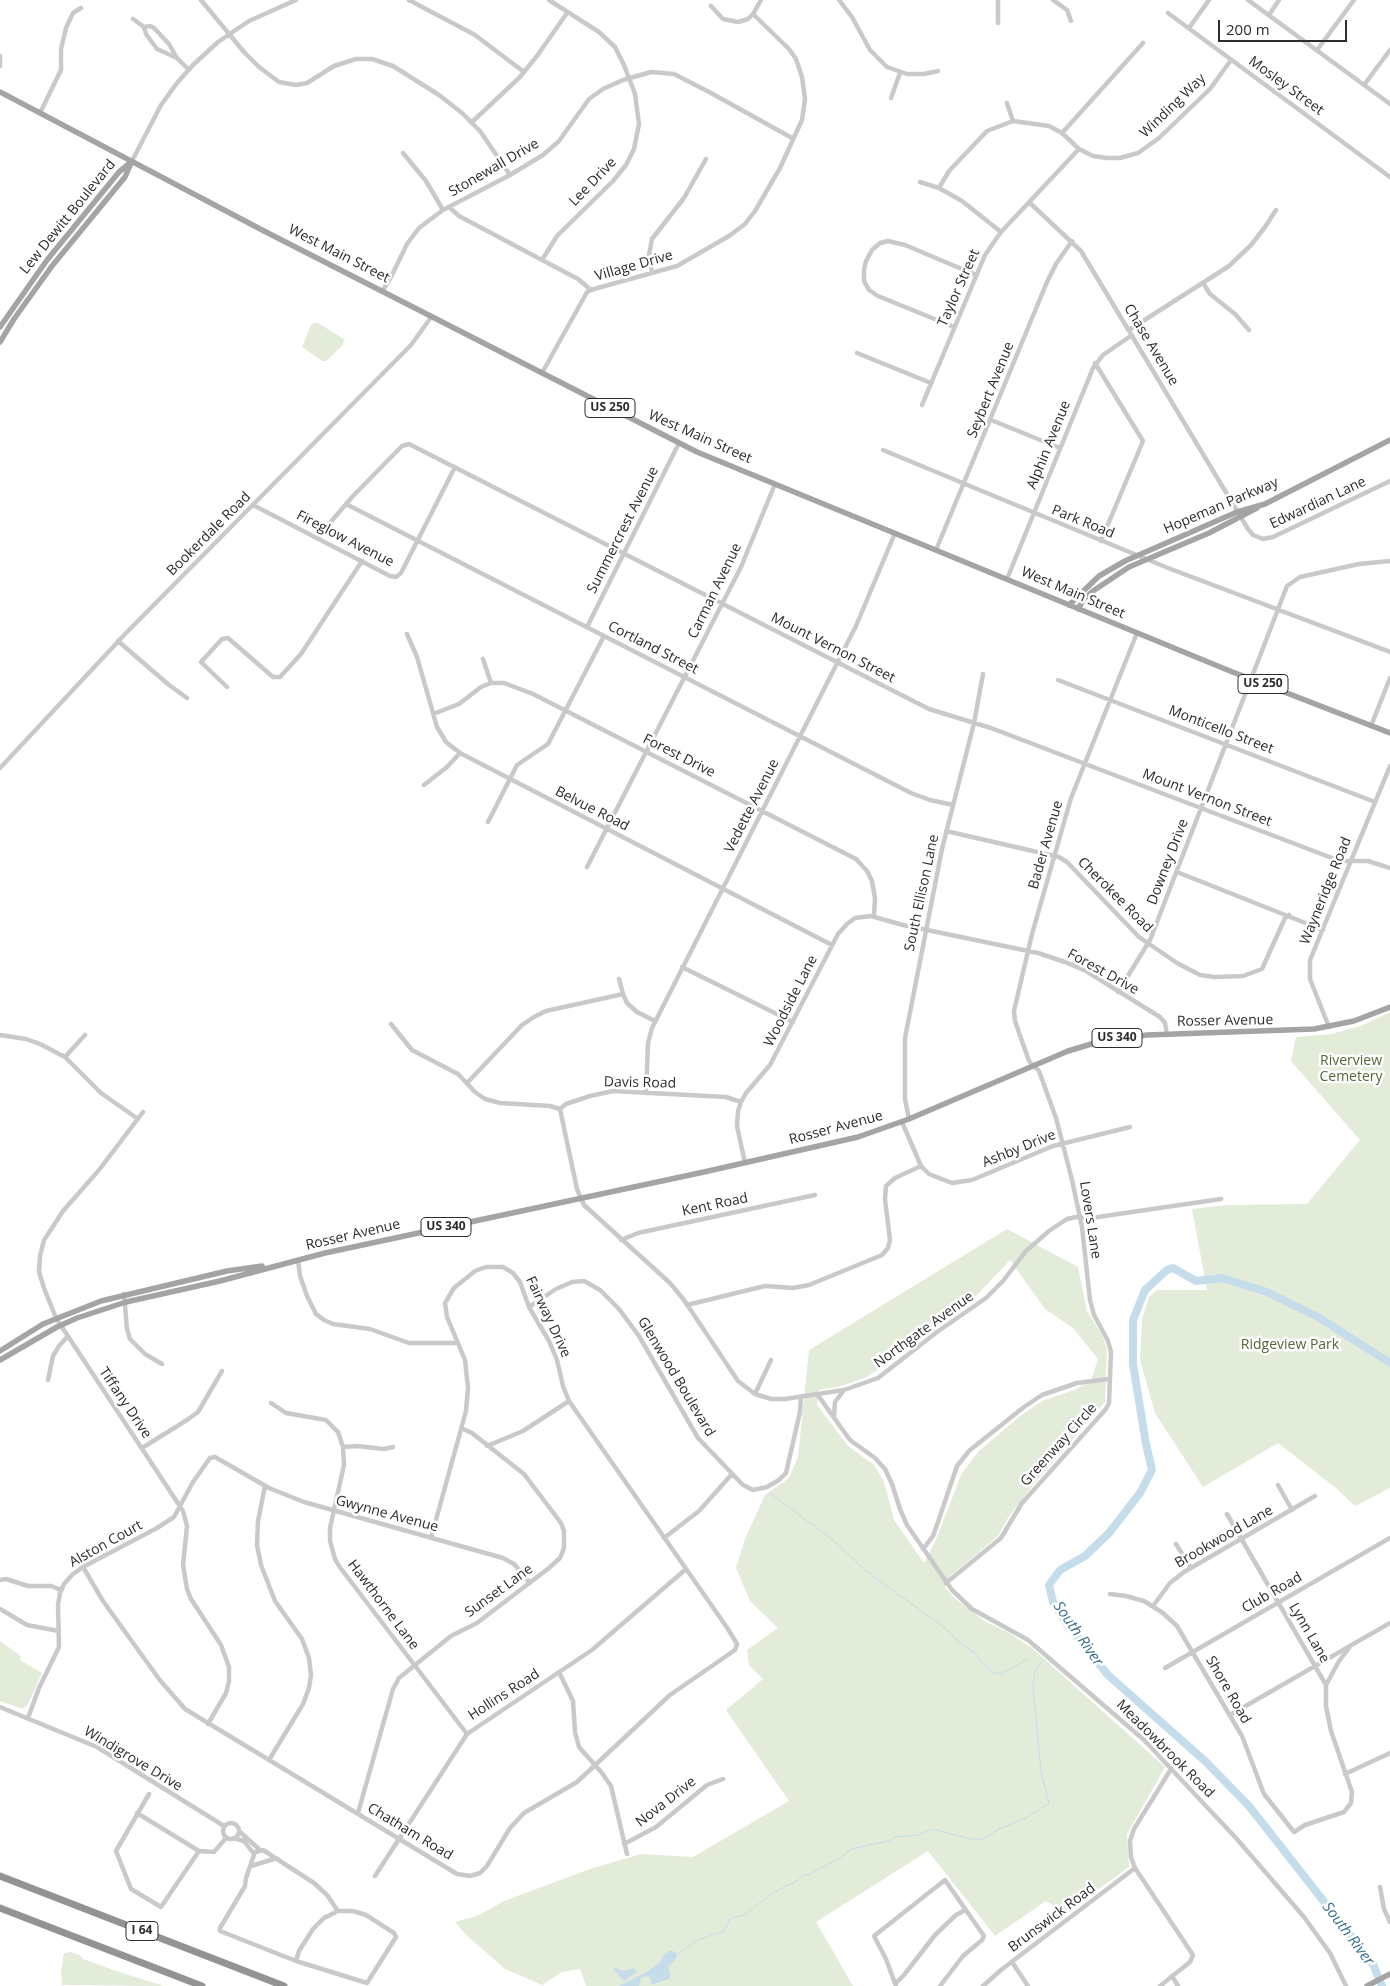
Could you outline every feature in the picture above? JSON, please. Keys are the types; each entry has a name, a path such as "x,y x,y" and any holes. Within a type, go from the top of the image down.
{"highway":[{"name":"I 64","path":"0,1876 284,1986"},
{"name":"I 64","path":"0,1908 202,1986"}],"main road":[{"name":"West Main Street","path":"0,92 679,443 1078,609 1250,679 1390,733"},
{"name":"Lew Dewitt Boulevard","path":"0,327 47,260 119,172 132,161"},
{"name":"Lew Dewitt Boulevard","path":"0,342 52,266 125,178 132,161"},
{"name":"Hopeman Parkway","path":"1069,605 1099,576 1137,555 1265,504 1390,440"},
{"path":"1078,609 1084,599 1098,586 1115,575 1239,515"},
{"name":"Rosser Avenue","path":"0,1360 27,1342 60,1325 126,1302 220,1281 279,1264 837,1142 902,1122 1068,1051 1098,1042 1127,1037 1167,1034 1284,1032 1329,1027 1361,1019 1390,1007"},
{"name":"Rosser Avenue","path":"0,1350 56,1318 124,1294 227,1271 279,1264"},
{"path":"1366,1986 1390,1974"}],"street":[{"path":"201,0 259,67 279,82 290,85 302,85 314,80 341,63 365,58 379,60 393,66 439,95 472,122 510,175"},
{"path":"132,161 161,105 189,70 229,34 262,14 296,0"},
{"path":"409,0 474,35 524,72"},
{"name":"Lee Drive","path":"542,260 557,236 620,174 631,156 637,141 639,117 630,78 620,54 610,41 549,0"},
{"path":"711,6 720,17 728,21 742,21 748,19 753,14 761,0"},
{"path":"839,0 852,17 872,54 887,67 900,73 924,74 938,71"},
{"path":"998,0 998,23"},
{"path":"1053,0 1067,10 1071,21"},
{"path":"1189,28 1208,0"},
{"path":"1248,0 1390,104"},
{"path":"1269,15 1279,0"},
{"path":"1317,50 1354,0"},
{"path":"40,113 61,70 61,49 66,28 73,13 81,8"},
{"path":"472,122 524,72 567,13"},
{"name":"Mosley Street","path":"1168,13 1390,177"},
{"name":"Village Drive","path":"449,207 459,216 582,282 591,290 686,262 729,236 744,224 755,211 780,168 792,138 802,120 805,99 798,65 788,49 753,14"},
{"path":"133,19 144,27 146,34 156,49 177,58"},
{"path":"144,27 150,26 154,28 169,44 177,58 189,70"},
{"path":"1062,133 1143,43"},
{"path":"1364,85 1390,50"},
{"path":"0,56 0,66"},
{"name":"Winding Way","path":"938,188 949,171 987,130 1013,121 1049,126 1062,133 1079,149 1093,156 1120,158 1138,153 1159,138 1210,89 1231,60"},
{"name":"Stonewall Drive","path":"383,290 413,235 426,222 443,210 534,161 551,149 566,131 582,106 595,94 613,84 644,74 659,72 683,78 792,138"},
{"path":"891,98 900,73"},
{"path":"1007,103 1013,121"},
{"name":"Taylor Street","path":"922,405 984,255 1001,232 1079,149"},
{"path":"403,153 426,181 443,210"},
{"path":"652,273 649,255 652,239 684,198 706,159"},
{"path":"920,182 938,188 962,201 1001,232"},
{"name":"Chase Avenue","path":"1030,203 1072,241 1087,259 1239,515"},
{"path":"1129,330 1229,266 1265,228 1276,210"},
{"path":"954,327 878,296 869,290 864,281 866,260 872,250 880,243 888,241 905,245 976,275"},
{"name":"Seybert Avenue","path":"936,550 1047,282 1056,264 1072,241"},
{"path":"1203,283 1210,294 1236,314 1249,330"},
{"path":"542,373 583,297 591,290"},
{"name":"Bookerdale Road","path":"0,768 118,641 414,342 432,315"},
{"name":"Alphin Avenue","path":"1007,579 1095,363 1103,355 1132,335"},
{"path":"857,353 931,383"},
{"path":"1095,363 1142,441 1101,541"},
{"path":"991,420 1060,448"},
{"name":"Summercrest Avenue","path":"587,627 679,443"},
{"name":"Mount Vernon Street","path":"317,538 346,504 404,445 409,444 929,709 974,722 1332,858 1345,861 1368,861 1390,868"},
{"name":"Park Road","path":"883,450 1146,559 1390,652"},
{"name":"Fireglow Avenue","path":"254,505 390,576 396,576 401,573 455,467"},
{"name":"Edwardian Lane","path":"1239,515 1253,535 1263,539 1268,538 1390,481"},
{"name":"Carman Avenue","path":"587,867 722,604 754,536 775,484"},
{"name":"Cortland Street","path":"346,504 911,793 930,800 953,805"},
{"name":"Vedette Avenue","path":"646,1093 648,1043 655,1021 838,663 856,626 895,533"},
{"path":"227,687 201,662 222,639 228,638 273,677 280,677 301,654 362,561"},
{"name":"Downey Drive","path":"1118,992 1148,943 1287,586 1296,579 1306,576 1368,563 1390,561"},
{"name":"Bader Avenue","path":"1034,1066 1029,1061 1014,1018 1014,1006 1071,798 1137,633"},
{"name":"Belvue Road","path":"406,634 417,657 438,727 446,742 460,753 832,945"},
{"path":"488,822 509,779 521,761 541,751 548,744 604,636"},
{"path":"118,641 187,698"},
{"path":"433,714 459,704 481,687 491,684 483,658"},
{"name":"South Ellison Lane","path":"909,1119 905,1099 904,1050 946,831 974,722 983,674"},
{"path":"1371,726 1390,678"},
{"name":"Monticello Street","path":"1058,680 1375,802"},
{"name":"Forest Drive","path":"491,684 504,683 534,694 860,862 872,881 875,898 874,917"},
{"path":"424,786 447,767 460,753"},
{"name":"Wayneridge Road","path":"1329,1027 1311,982 1310,960 1390,766"},
{"name":"Cherokee Road","path":"946,831 1055,855 1067,862 1126,924 1148,943 1177,963 1200,975 1215,977 1244,976 1259,971 1265,966 1289,915"},
{"path":"1177,872 1323,930"},
{"name":"Woodside Lane","path":"745,1163 737,1126 738,1111 746,1093 767,1070 842,929 850,921 862,916 874,917 926,930"},
{"name":"Forest Drive","path":"926,930 1028,951 1077,967 1162,1019 1166,1024 1167,1034"},
{"path":"682,967 793,1022"},
{"path":"619,979 622,994 632,1008 655,1021"},
{"path":"467,1082 527,1021 541,1013 622,994"},
{"path":"391,1024 412,1050 451,1069 467,1082 479,1096 491,1101 512,1105 550,1106 560,1109 577,1189 586,1207 670,1283 733,1374 745,1387 755,1394 771,1360"},
{"path":"0,1035 33,1042 65,1057 101,1093 138,1119"},
{"path":"65,1057 85,1035"},
{"name":"Lovers Lane","path":"1034,1066 1039,1071 1063,1143 1080,1217 1090,1300 1098,1324 1108,1341 1111,1352 1109,1379"},
{"name":"Davis Road","path":"560,1109 566,1104 606,1092 726,1097 742,1102"},
{"name":"Tiffany Drive","path":"143,1112 99,1170 63,1211 44,1240 39,1272 60,1325 180,1505 187,1526 183,1565 187,1589 221,1645 229,1667 229,1681 226,1694 208,1724"},
{"path":"686,1305 765,1286 793,1288 809,1285 882,1255 888,1248 890,1235 885,1199 886,1186 895,1178 921,1166 902,1122"},
{"name":"Ashby Drive","path":"921,1166 936,1178 952,1184 958,1183 972,1180 1029,1155 1063,1143 1130,1127"},
{"name":"Kent Road","path":"621,1240 638,1233 815,1195"},
{"name":"Northgate Avenue","path":"755,1394 778,1399 844,1390 867,1383 887,1372 937,1332 986,1298 1026,1251 1049,1231 1067,1219 1091,1218 1221,1199"},
{"path":"298,1260 300,1276 307,1296 316,1314 324,1320 333,1324 370,1329 410,1343 458,1343"},
{"name":"Fairway Drive","path":"431,1538 468,1398 468,1377 465,1360 446,1317 445,1302 454,1288 480,1268 499,1266 513,1273 520,1282 529,1307 554,1354 569,1401 732,1635 736,1642 736,1647"},
{"name":"Glenwood Boulevard","path":"529,1307 556,1289 572,1282 584,1281 600,1290 619,1309 639,1336 698,1438 743,1485 756,1490 767,1487 784,1476 788,1468 800,1412 801,1397"},
{"path":"124,1294 127,1329 130,1339 138,1349 162,1364"},
{"path":"48,1380 53,1356 68,1336"},
{"path":"142,1448 198,1412 222,1371"},
{"name":"Greenway Circle","path":"923,1549 932,1536 938,1522 958,1466 970,1450 1042,1395 1077,1383 1109,1379 1110,1398 1106,1409 1022,1503 1001,1538 946,1583"},
{"path":"834,1418 835,1402 844,1390"},
{"name":"Meadowbrook Road","path":"817,1394 850,1440 875,1458 885,1469 903,1517 946,1583 960,1599 972,1609 1018,1633 1129,1726 1236,1838 1304,1916 1327,1948 1346,1986"},
{"path":"487,1446 523,1432 569,1401"},
{"name":"Hawthorne Lane","path":"271,1403 286,1413 326,1420 338,1432 343,1447 343,1472 333,1511 329,1538 339,1566 467,1734"},
{"name":"Sunset Lane","path":"358,1813 393,1689 399,1678 451,1636 477,1623 530,1583 560,1558 565,1544 563,1528 548,1504 524,1474 472,1433 461,1428"},
{"path":"343,1447 357,1446 384,1449 393,1447"},
{"name":"Alston Court","path":"61,1590 68,1578 83,1567 174,1517 207,1460 216,1457 234,1468"},
{"name":"Gwynne Avenue","path":"234,1468 265,1486 304,1502 509,1560 530,1583"},
{"path":"664,1538 699,1511 732,1474"},
{"path":"1278,1485 1292,1510"},
{"path":"265,1486 258,1521 257,1545 261,1565 274,1601 302,1639 309,1658 311,1675 309,1688 303,1704 269,1760"},
{"name":"Brookwood Lane","path":"1153,1606 1170,1583 1191,1568 1315,1496"},
{"name":"Lynn Lane","path":"1227,1514 1326,1685"},
{"name":"Club Road","path":"1165,1668 1390,1538"},
{"path":"1176,1544 1191,1568"},
{"name":"Chatham Road","path":"83,1567 102,1601 174,1697 185,1708 208,1724 457,1874 466,1876 475,1875 487,1866 510,1828 524,1813 538,1803 573,1785 670,1695 736,1647"},
{"name":"Hollins Road","path":"375,1876 467,1734 592,1650 686,1569"},
{"path":"0,1580 6,1579 33,1586 51,1586 61,1590 58,1605 60,1642 57,1653 39,1688 28,1718"},
{"name":"Shore Road","path":"1110,1594 1135,1598 1153,1606 1177,1626 1242,1736 1264,1794 1294,1832"},
{"path":"0,1609 27,1625 59,1631"},
{"path":"1230,1715 1350,1648 1390,1623"},
{"name":"Lynn Lane","path":"1294,1832 1305,1825 1344,1812 1349,1807 1352,1795 1328,1718 1326,1685 1339,1661 1350,1648"},
{"path":"559,1672 574,1701 576,1740 582,1751 610,1786 627,1854"},
{"name":"Windigrove Drive","path":"0,1707 97,1747 224,1826"},
{"path":"1345,1774 1390,1753"},
{"path":"1160,1986 1192,1960 1193,1955 1134,1868 1130,1851 1132,1835 1171,1769"},
{"name":"Nova Drive","path":"624,1844 656,1827 707,1785 723,1779"},
{"path":"149,1794 116,1851 129,1887 161,1907 199,1851"},
{"path":"137,1813 199,1851 214,1852 226,1838 244,1841 258,1864"},
{"path":"226,1838 222,1832 224,1826 228,1823 233,1823 260,1850 314,1883 327,1895 338,1911"},
{"path":"234,1838 239,1831"},
{"path":"260,1850 254,1856 245,1886 220,1931 296,1961 367,1983 396,1937 394,1933 366,1915 353,1911 338,1911 324,1918 313,1929 296,1961"},
{"path":"266,1853 266,1861"},
{"path":"251,1866 274,1859"},
{"name":"Brunswick Road","path":"984,1986 1012,1962 1134,1868"},
{"path":"940,1986 963,1956 983,1938 983,1934 945,1880 874,1936 896,1985 935,1935 956,1915 965,1910"},
{"path":"1380,1887 1384,1909 1390,1922"},
{"path":"1012,1962 1028,1986"},
{"path":"1172,1976 1178,1986"}],"green space":[{"path":"318,323 344,339 343,345 326,361 322,361 302,347 311,325"},
{"name":"Ridgeview Park","path":"1390,1012 1390,1488 1355,1506 1336,1488 1278,1443 1203,1487 1155,1413 1140,1360 1142,1319 1149,1297 1157,1290 1207,1290 1192,1209 1227,1205 1307,1204 1360,1140 1291,1061 1296,1037 1331,1034 1361,1026"},
{"path":"1007,1229 1078,1267 1087,1311 1103,1337 1107,1351 1105,1402 1033,1485 1008,1518 998,1536 949,1577 945,1587 954,1598 986,1622 1009,1633 1032,1648 1165,1767 1127,1834 1129,1867 1066,1912 1046,1901 995,1936 928,1851 816,1922 853,1986 586,1986 580,1969 562,1972 542,1985 505,1969 464,1933 455,1922 477,1916 504,1901 590,1869 641,1854 693,1857 789,1801 726,1710 763,1679 749,1665 747,1650 778,1628 750,1601 736,1568 745,1539 765,1495 789,1478 798,1457 809,1350","holes":["1010,1260 1045,1309 1073,1328 1098,1359 1090,1384 1042,1401 1019,1417 979,1451 962,1473 934,1544 924,1563 894,1520 884,1482 874,1465 848,1446 817,1405 819,1390 838,1387 865,1378 888,1363 944,1317 974,1298"]},
{"path":"0,1641 21,1656 20,1660 42,1673 28,1704 23,1709 0,1701"},
{"path":"71,1952 80,1955 83,1959 113,1970 164,1986 62,1985 61,1973 64,1953"}],"water":[{"path":"673,1951 677,1955 668,1967 671,1975 669,1979 651,1985 651,1979 648,1976 641,1978 639,1986 619,1986 647,1972 660,1962 664,1954"},
{"path":"634,1968 637,1972 624,1981 613,1969 624,1971"}],"waterway":[{"name":"South River","path":"1382,1986 1373,1964 1249,1806 1205,1761 1108,1675 1067,1624 1053,1602 1049,1585 1060,1570 1085,1556 1109,1533 1140,1493 1152,1470 1133,1364 1133,1320 1145,1290 1167,1270 1173,1268 1196,1281 1222,1278 1267,1292 1318,1317 1390,1363"},
{"path":"771,1494 833,1540 866,1571 949,1631 956,1640 976,1654 983,1664 994,1673 1001,1674 1028,1659"},
{"path":"676,1955 698,1940 724,1931 730,1919 744,1915 774,1892 797,1881 803,1875 808,1875 840,1858 851,1849 888,1841 896,1837 918,1835 932,1829 970,1839 984,1839 997,1830 1026,1818 1049,1803 1041,1772 1033,1687 1035,1671 1042,1662"}],"park label":[{"name":"Riverview Cemetery","path":"1351,1070"}]}
